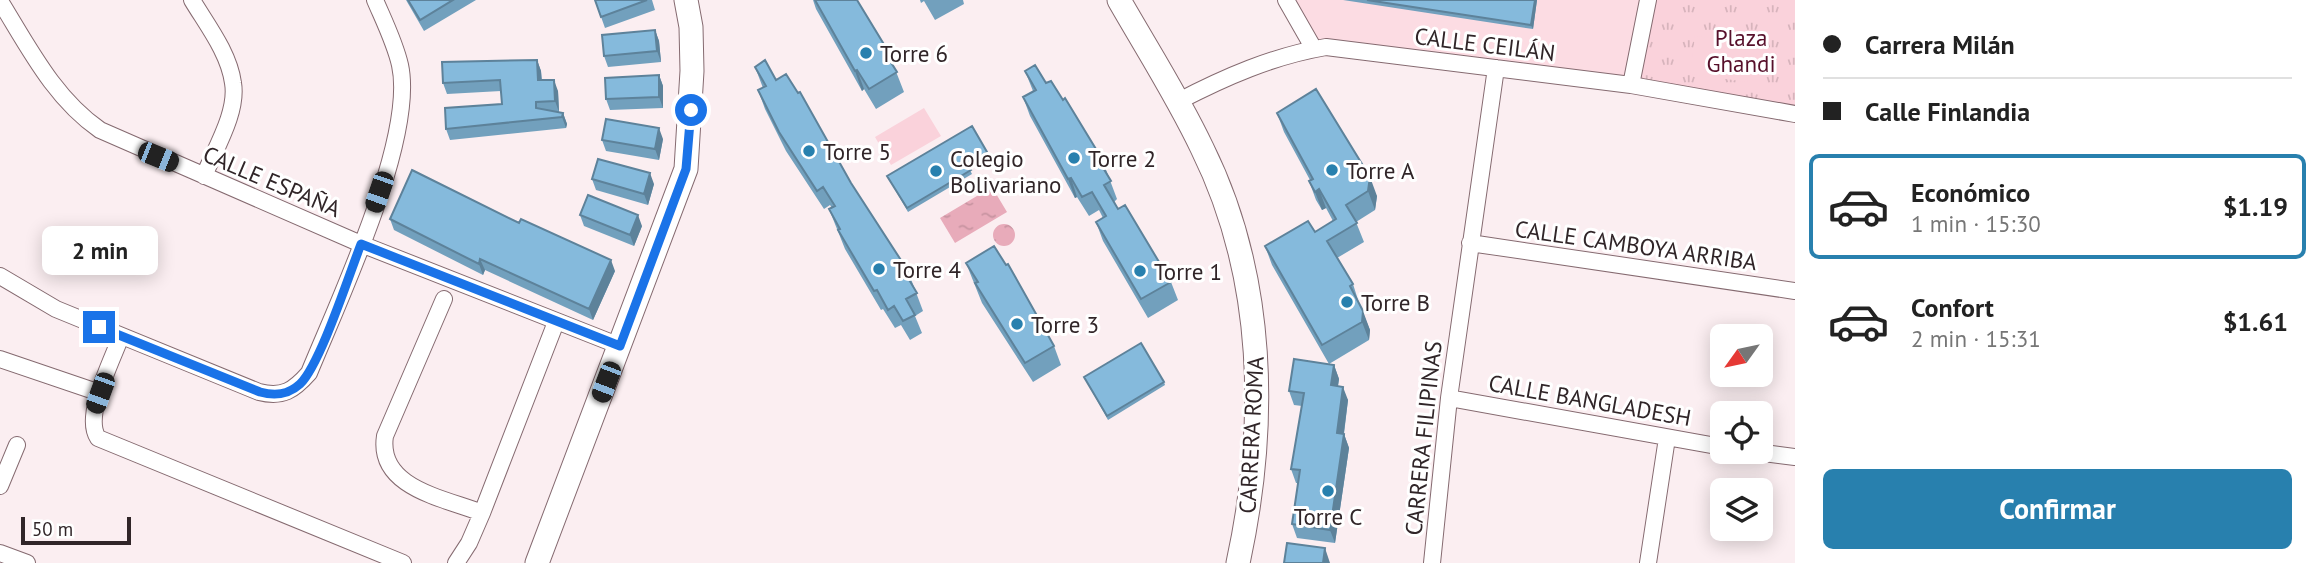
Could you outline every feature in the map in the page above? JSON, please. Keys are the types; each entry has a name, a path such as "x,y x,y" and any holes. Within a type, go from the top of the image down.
{"street":[{"path":"192,0 225,57 234,84 230,112 204,176"},
{"path":"0,276 56,309 260,392 274,396 289,392 310,373 361,244 397,139 401,67 375,0"},
{"path":"537,563 686,169 692,71 686,0"},
{"name":"CARRERA ROMA","path":"1119,0 1203,149 1226,209 1251,300 1258,380 1250,506 1238,563"},
{"path":"1286,0 1314,49"},
{"path":"1631,85 1648,0"},
{"name":"CALLE ESPAÑA","path":"0,1 52,84 75,112 134,147 361,244 620,346"},
{"name":"CALLE CEILÁN","path":"1177,102 1250,67 1326,47 1631,85 1795,114"},
{"name":"CARRERA FILIPINAS","path":"1432,563 1449,398 1496,68"},
{"name":"CALLE CAMBOYA ARRIBA","path":"1470,243 1795,291"},
{"path":"444,299 385,436 383,449 387,464 404,483 482,513"},
{"path":"456,563 469,543 482,513 556,322"},
{"path":"121,336 100,393 92,424 94,431 104,442 403,563"},
{"path":"0,359 100,393"},
{"name":"CALLE BANGLADESH","path":"1449,398 1710,445"},
{"path":"1648,563 1667,438"},
{"path":"0,486 17,445"},
{"path":"1773,454 1795,457"},
{"path":"0,553 27,563"}],"shaded area":[{"path":"1289,0 1644,0 1628,81 1315,46"}],"green space":[{"name":"Plaza Ghandi","path":"1651,0 1795,0 1795,111 1638,81"},
{"path":"1695,36 1752,44 1747,82 1690,74"},
{"path":"924,108 941,136 891,165 875,137"}],"water":[{"path":"992,187 1007,212 955,243 940,218"},
{"path":"1004,224 1012,227 1015,235 1012,243 1004,246 996,243 993,235 996,227"}],"building":[{"path":"408,0 453,0 420,20"},
{"path":"595,0 647,0 601,17"},
{"name":"Torre 6","path":"815,0 857,0 888,51 885,53 897,72 869,89 857,70 855,71"},
{"path":"1367,0 1535,0 1531,25"},
{"path":"655,30 657,51 604,56 602,35"},
{"path":"537,60 538,80 554,80 555,101 536,102 536,108 563,113 562,117 446,129 445,108 502,104 500,80 443,83 442,62"},
{"path":"765,60 776,80 786,74 798,93 800,92 851,183 908,271 905,273 917,293 906,299 915,315 903,321 894,306 888,310 838,230 840,229 829,209 835,206 823,187 817,191 779,132 758,90 766,86 755,67"},
{"path":"1035,65 1046,83 1051,81 1063,100 1065,98 1102,159 1099,161 1111,181 1104,185 1118,209 1125,205 1171,282 1141,299 1096,222 1106,216 1092,192 1082,197 1071,178 1068,179 1023,97 1036,90 1025,71"},
{"path":"659,75 659,97 606,99 605,78"},
{"path":"1316,89 1370,177 1368,191 1346,205 1357,223 1327,241 1353,284 1350,286 1363,311 1362,322 1322,345 1265,246 1308,221 1315,232 1336,219 1319,189 1315,192 1309,181 1313,179 1277,113"},
{"path":"606,119 659,128 655,149 602,140"},
{"name":"Colegio Bolivariano","path":"972,126 987,152 967,164 971,170 907,208 887,176"},
{"path":"598,159 650,173 644,194 592,179"},
{"path":"412,170 519,223 521,219 611,260 589,309 480,259 479,264 390,219"},
{"path":"588,195 638,215 630,235 580,215"},
{"name":"Torre 3","path":"994,246 1006,265 1008,264 1054,346 1025,363 975,283 978,282 966,263"},
{"path":"1141,343 1164,382 1107,416 1084,377"},
{"path":"1294,359 1334,365 1331,385 1343,387 1337,433 1344,434 1330,530 1292,524 1300,470 1291,469 1304,393 1289,391"},
{"path":"1287,543 1325,548 1323,563 1284,563"}],"place":[{"name":"Torre 6","path":"866,53"},
{"name":"Torre 5","path":"809,151"},
{"name":"Torre 2","path":"1074,158"},
{"name":"Torre A","path":"1332,170"},
{"name":"Colegio Bolivariano","path":"936,171"},
{"name":"Torre 4","path":"879,269"},
{"name":"Torre 1","path":"1140,271"},
{"name":"Torre B","path":"1347,302"},
{"name":"Torre 3","path":"1017,324"},
{"name":"Torre C","path":"1328,491"}],"route":[{"path":"99,327 260,392 274,396 289,392 310,373 361,244 620,346 686,169 691,110"}]}
